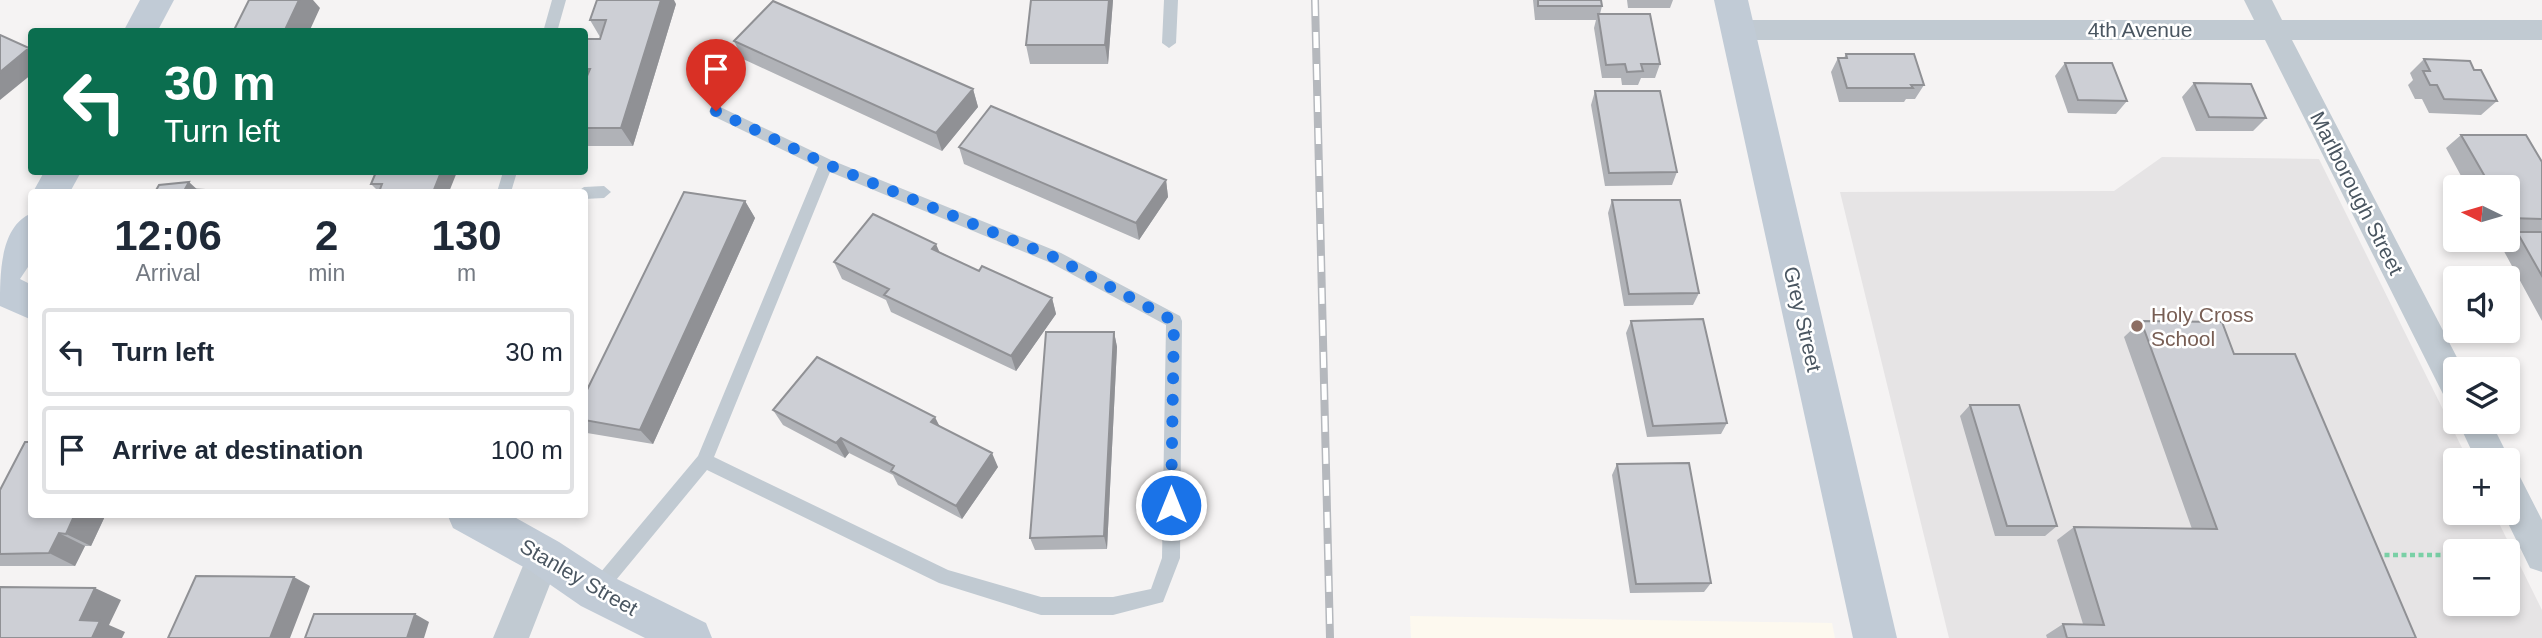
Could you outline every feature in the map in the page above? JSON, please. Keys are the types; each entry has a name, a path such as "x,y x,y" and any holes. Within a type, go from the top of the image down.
{"street":[{"path":"142,28 157,0"},
{"name":"Marlborough Street","path":"2258,0 2443,362"},
{"name":"4th Avenue","path":"1735,15 2273,29 2542,30"},
{"name":"Grey Street","path":"1735,15 1875,638"},
{"path":"0,279 28,234"},
{"path":"0,287 28,302"},
{"path":"2520,512 2542,556"},
{"name":"Stanley Street","path":"475,518 544,556 596,591 690,638"},
{"path":"511,638 544,556"}],"lane":[{"path":"551,28 559,0"},
{"path":"1169,43 1171,0"},
{"path":"704,461 945,577 1041,606 1113,606 1157,596 1171,558 1174,321 1056,258 826,164 716,111"},
{"path":"596,591 704,461 826,164"},
{"path":"588,193 604,192"}],"path":[{"path":"2364,555 2443,555"}],"shaded area":[{"name":"Holy Cross School","path":"2162,157 2319,159 2443,409 2443,434 2455,434 2462,448 2443,448 2443,525 2500,525 2507,539 2443,539 2443,616 2520,616 2520,566 2542,610 2542,638 1949,638 1840,192 2114,191"},
{"path":"1410,616 1832,623 1835,638 1411,638"}],"building":[{"path":"249,0 299,0 286,28 235,28"},
{"path":"597,0 661,0 621,128 588,128 588,39 600,39 606,20 590,20"},
{"path":"1031,0 1109,0 1105,45 1026,45"},
{"path":"1538,0 1601,0 1602,6 1538,6"},
{"path":"773,1 973,89 936,133 734,41"},
{"path":"1598,14 1650,14 1660,64 1641,64 1643,71 1627,72 1625,64 1606,65"},
{"path":"0,35 28,48 28,49 0,72"},
{"path":"1846,54 1914,54 1924,85 1911,85 1913,88 1847,88 1838,58 1847,58"},
{"path":"2424,59 2470,61 2474,70 2481,70 2497,101 2444,99 2437,85 2430,85 2423,71 2430,71"},
{"path":"2065,63 2112,63 2127,101 2078,100"},
{"path":"2194,83 2251,84 2266,118 2209,117"},
{"path":"1595,91 1660,91 1677,172 1609,173"},
{"path":"991,106 1166,180 1136,223 959,147"},
{"path":"2461,135 2526,135 2542,162 2542,219 2520,218 2520,175 2484,175"},
{"path":"375,175 440,175 434,189 380,189 382,184 371,184"},
{"path":"189,182 185,189 157,189 159,185"},
{"path":"684,192 745,201 640,430 588,421 588,388"},
{"path":"1612,200 1680,200 1699,293 1629,294"},
{"path":"873,214 936,244 932,249 979,271 982,266 1052,298 1011,356 884,295 889,289 834,262"},
{"path":"2520,232 2542,232 2542,276 2520,237"},
{"path":"1703,319 1727,423 1653,426 1631,321"},
{"path":"2141,321 2222,322 2234,354 2295,354 2416,638 2067,638 2063,624 2104,625 2074,527 2217,529"},
{"path":"1046,332 1114,332 1104,536 1030,538"},
{"path":"817,357 935,417 931,422 992,453 956,506 891,471 894,466 841,438 836,443 773,410"},
{"path":"1970,405 2019,405 2057,526 2007,526"},
{"path":"25,442 28,442 28,518 73,518 66,534 59,533 49,553 0,554 0,490"},
{"path":"1689,463 1711,583 1636,584 1617,464"},
{"path":"196,576 294,577 270,638 168,638"},
{"path":"0,587 95,588 80,620 100,621 92,638 0,638"},
{"path":"314,614 415,614 407,638 305,638"}],"railway":[{"path":"1315,0 1330,638"}],"place":[{"name":"Holy Cross School","path":"2137,326"}],"route":[{"path":"716,111 826,164 1056,258 1174,321 1171,505"}]}
